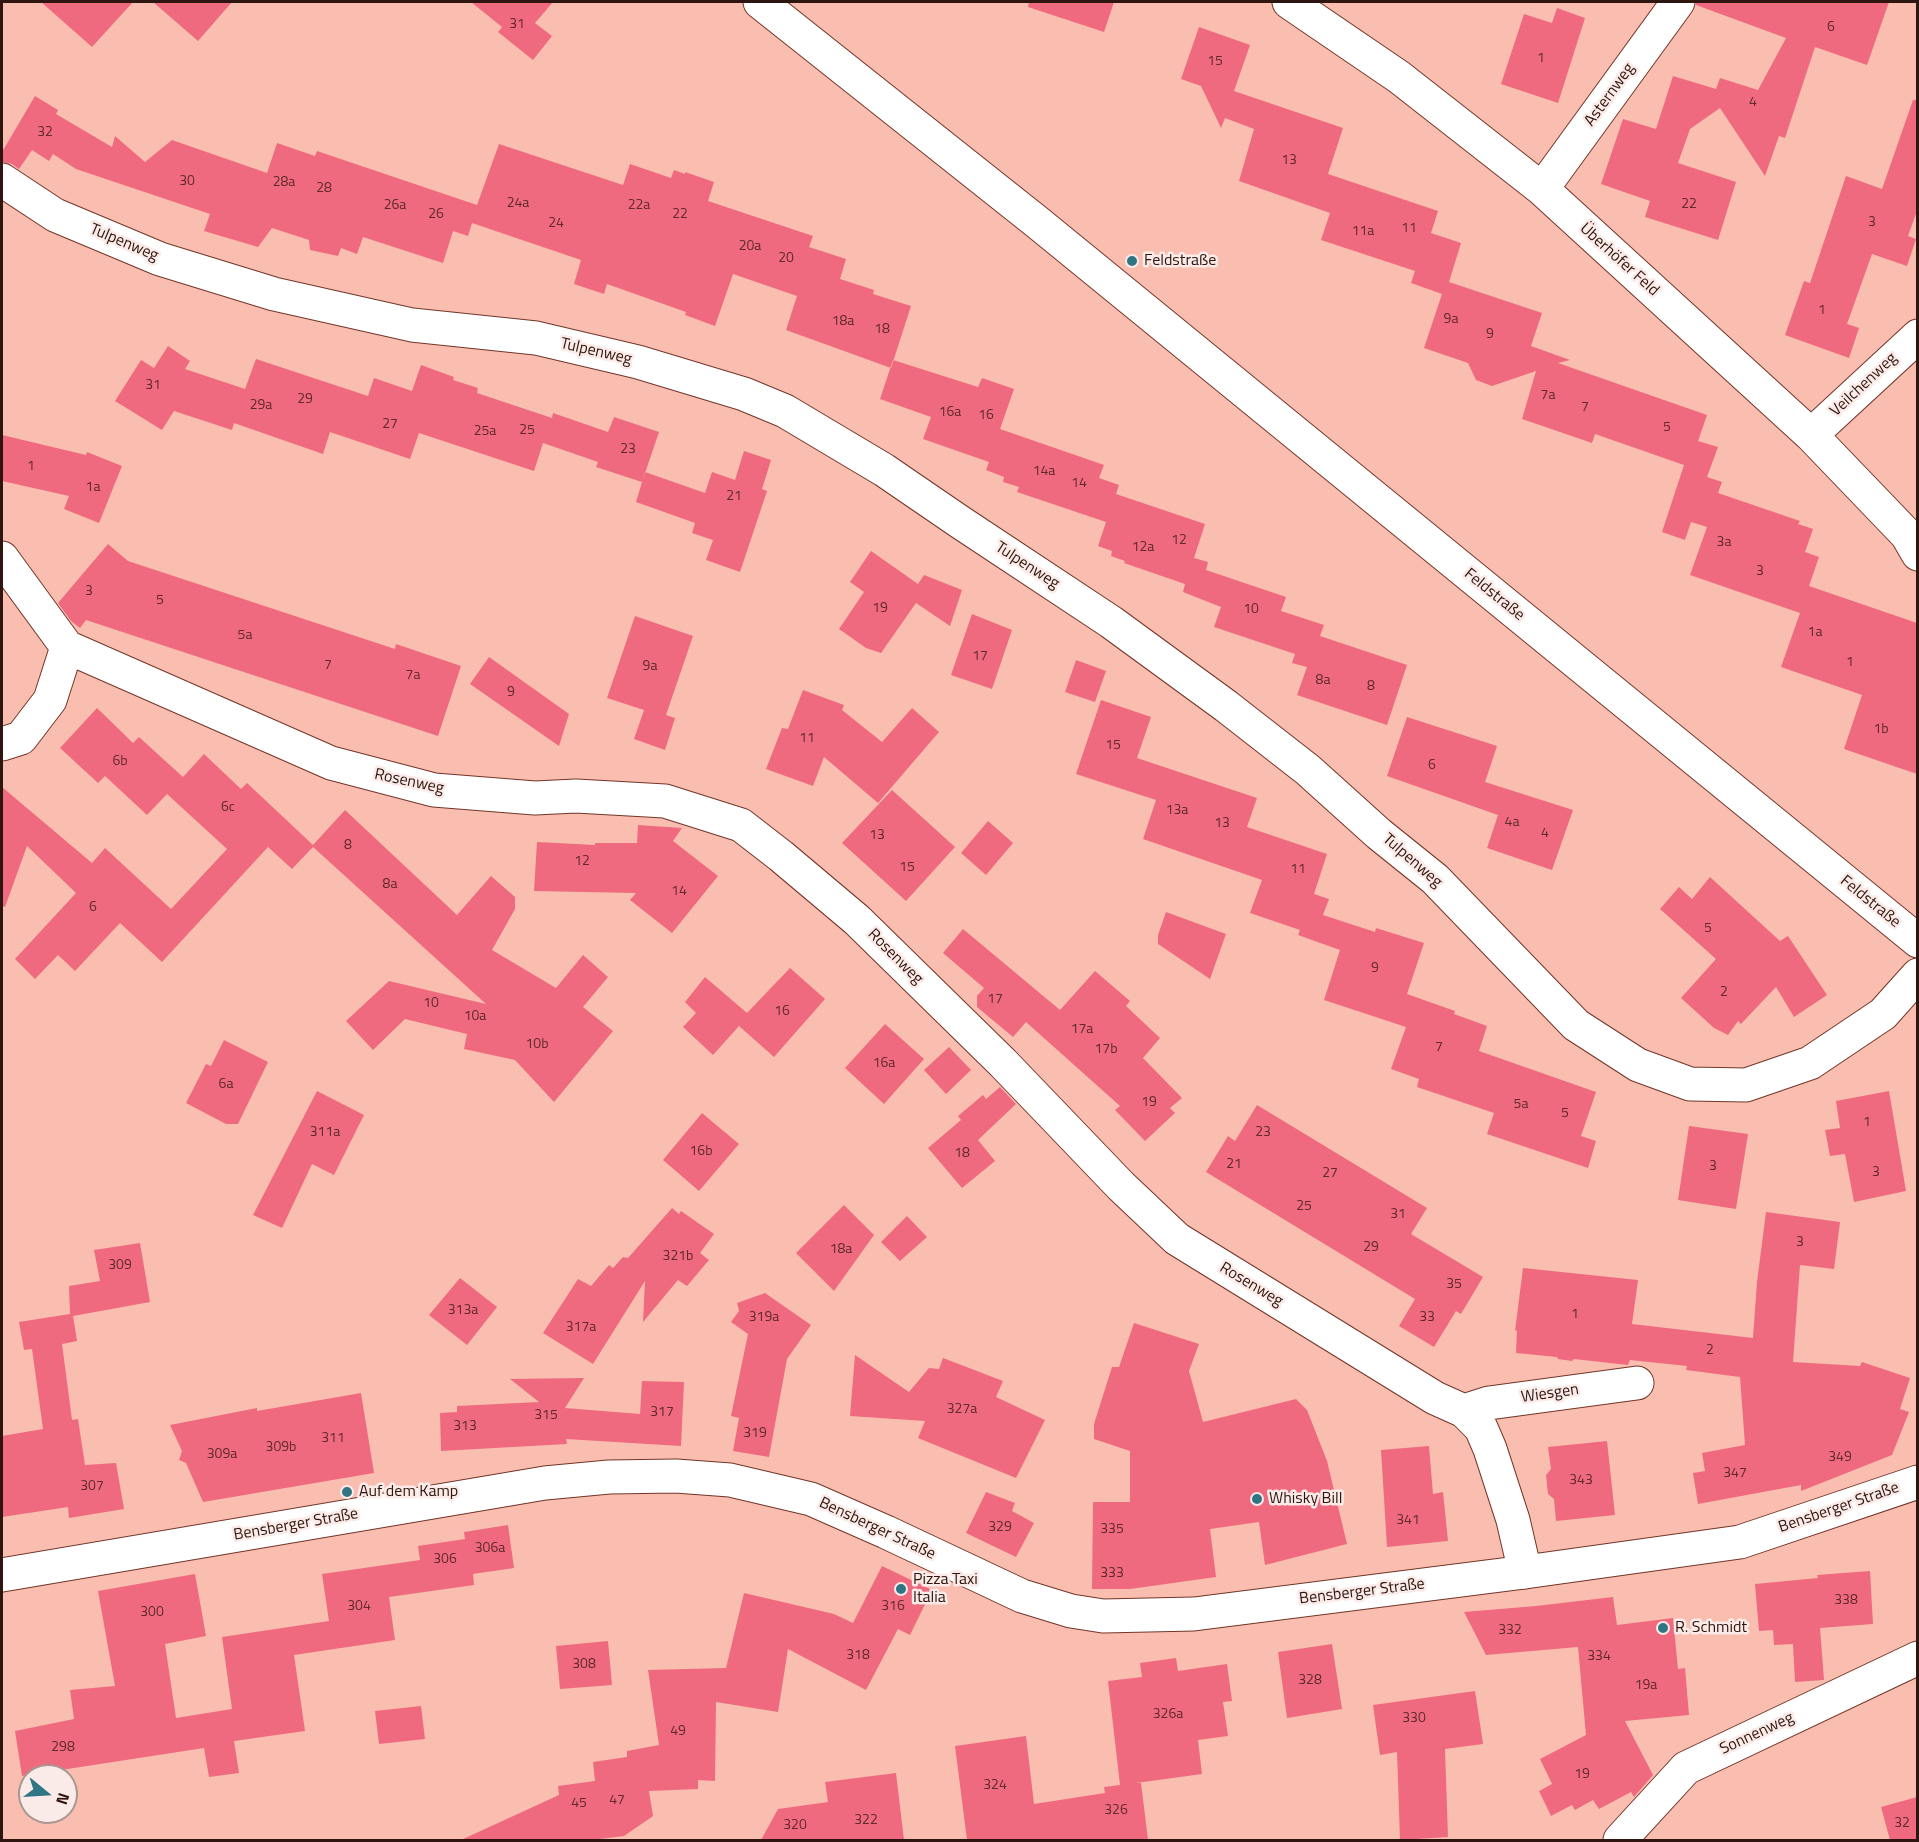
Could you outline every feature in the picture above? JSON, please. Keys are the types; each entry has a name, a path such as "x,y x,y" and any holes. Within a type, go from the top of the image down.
{"street":[{"name":"Feldstraße","path":"760,2 1046,229 1917,941"},
{"name":"Überhöfer Feld","path":"1288,2 1398,78 1542,189 1811,435 1907,535 1917,554"},
{"name":"Asternweg","path":"1542,189 1678,2"},
{"name":"Tulpenweg","path":"2,180 55,215 160,259 274,294 412,325 536,338 638,362 744,394 785,411 884,470 1112,622 1226,706 1308,770 1379,834 1435,879 1576,1025 1638,1065 1690,1084 1746,1085 1810,1063 1883,1014 1917,975"},
{"name":"Veilchenweg","path":"1811,435 1917,336"},
{"path":"2,558 67,647 50,700 21,738 2,744"},
{"name":"Rosenweg","path":"67,647 331,763 434,790 536,798 576,796 665,801 741,825 857,920 1003,1064 1121,1186 1177,1239 1435,1398 1464,1411 1481,1428 1490,1449 1513,1520 1525,1572"},
{"name":"Wiesgen","path":"1464,1411 1489,1403 1637,1383"},
{"name":"Bensberger Straße","path":"2,1575 545,1484 609,1477 676,1476 730,1480 810,1499 1022,1596 1071,1611 1103,1616 1194,1614 1740,1542 1917,1482"},
{"name":"Sonnenweg","path":"1620,1840 1686,1768 1917,1658"}],"building":[{"path":"41,2 133,2 92,47"},
{"path":"153,2 232,2 198,41"},
{"path":"471,2 553,2 535,23 552,36 533,60 498,32 502,27"},
{"path":"1029,2 1114,2 1104,32 1028,7"},
{"path":"1696,2 1889,2 1867,65 1815,47 1785,138 1779,136 1765,176 1720,108 1690,129 1678,163 1736,182 1718,240 1645,217 1650,201 1601,184 1623,119 1656,129 1673,76 1716,89 1720,78 1758,90 1786,38 1696,5"},
{"path":"1557,8 1585,18 1558,103 1501,84 1524,14 1552,23"},
{"path":"1199,27 1250,45 1234,91 1343,128 1328,174 1438,211 1431,233 1461,243 1449,282 1542,313 1531,346 1570,360 1558,363 1707,415 1698,441 1718,447 1707,477 1722,482 1718,493 1800,521 1798,524 1813,529 1805,552 1819,557 1809,586 1917,623 1917,774 1844,749 1862,695 1781,667 1800,613 1690,575 1707,527 1691,522 1685,540 1662,532 1684,465 1595,434 1592,443 1522,419 1536,371 1492,386 1476,380 1468,363 1424,348 1442,294 1411,283 1415,271 1321,240 1330,213 1239,181 1254,129 1225,118 1221,128 1201,86 1181,79"},
{"path":"35,96 58,110 56,114 112,147 115,136 145,162 172,140 267,173 277,143 315,156 317,151 477,205 499,144 623,185 630,164 671,178 674,170 685,174 685,172 714,182 708,201 813,236 809,247 846,259 840,279 874,290 873,294 911,306 891,368 786,330 797,296 733,274 715,326 685,315 686,312 607,284 604,294 574,284 581,260 472,223 468,236 453,231 443,263 363,237 357,254 341,248 338,256 310,250 309,240 272,228 258,247 204,231 210,214 76,169 53,154 49,161 32,150 19,169 12,164 2,162 2,152"},
{"path":"1913,100 1917,100 1917,211 1908,236 1916,239 1907,266 1872,254 1847,324 1859,328 1849,358 1785,335 1804,281 1810,283 1846,176 1882,189"},
{"path":"168,346 190,361 185,369 245,389 256,359 368,396 374,378 412,391 421,365 454,377 453,380 478,388 477,393 552,418 553,413 608,432 614,417 659,432 642,482 596,467 598,462 543,443 534,471 419,433 410,459 330,432 323,454 234,423 232,430 174,411 162,430 115,401 141,360 154,368"},
{"path":"893,360 978,387 982,378 1014,389 1000,429 1104,465 1099,478 1119,485 1116,494 1205,524 1194,558 1208,562 1206,570 1286,597 1281,611 1324,625 1320,636 1407,665 1387,725 1297,695 1307,667 1292,663 1295,654 1214,627 1221,607 1183,592 1185,584 1124,563 1125,561 1111,556 1112,551 1098,546 1106,522 1017,492 1019,487 1003,482 1004,477 986,470 989,462 923,439 931,417 880,399"},
{"path":"2,435 86,455 87,452 122,466 99,523 64,509 69,496 2,481"},
{"path":"744,451 771,460 762,489 767,491 740,572 706,560 713,540 692,533 695,523 636,502 645,472 705,493 712,472 735,480"},
{"path":"108,544 128,561 395,649 396,644 461,666 438,736 86,620 80,628 71,621 58,603"},
{"path":"871,551 918,584 924,575 962,590 950,626 916,603 881,653 866,648 839,629 864,592 850,582"},
{"path":"972,614 1012,630 992,689 951,675"},
{"path":"635,616 693,636 666,715 675,718 665,750 634,739 644,710 607,698"},
{"path":"489,657 569,714 559,746 470,684"},
{"path":"1076,660 1106,671 1095,702 1065,692"},
{"path":"803,690 844,705 842,710 882,742 912,708 939,732 878,803 824,757 813,786 766,769 782,728 788,729"},
{"path":"1101,700 1151,717 1137,758 1257,798 1247,827 1327,854 1314,894 1329,899 1323,915 1375,932 1376,928 1424,943 1407,994 1455,1011 1454,1014 1487,1026 1479,1051 1596,1092 1581,1136 1596,1141 1588,1168 1487,1134 1494,1113 1417,1087 1419,1079 1391,1069 1406,1027 1324,1000 1340,950 1298,935 1300,930 1250,913 1262,880 1143,839 1156,800 1076,774"},
{"path":"97,708 133,743 139,737 183,777 204,754 241,789 247,783 313,845 345,810 457,915 491,876 515,897 515,909 492,950 556,988 583,955 608,977 583,1007 613,1031 554,1102 515,1060 464,1049 467,1034 405,1019 373,1050 346,1021 389,981 486,1004 313,847 292,869 268,847 162,962 120,923 75,971 58,955 35,979 15,959 76,893 27,846 5,907 2,906 2,787 92,863 105,848 171,909 227,849 167,794 147,815 105,776 98,783 60,748"},
{"path":"1407,717 1497,746 1485,782 1573,810 1552,870 1487,848 1498,815 1387,776"},
{"path":"892,790 955,847 906,901 842,843"},
{"path":"988,821 1013,843 986,875 961,853"},
{"path":"638,825 682,828 673,841 718,876 672,933 630,900 636,893 534,891 537,842 595,845 595,843 637,843"},
{"path":"1710,877 1780,941 1788,936 1827,995 1794,1017 1776,987 1741,1024 1738,1021 1728,1035 1714,1028 1681,998 1716,959 1660,909 1679,887 1692,899"},
{"path":"1166,912 1226,934 1210,979 1158,944 1158,935"},
{"path":"963,929 1060,1010 1095,971 1130,1001 1126,1006 1160,1038 1143,1058 1182,1098 1170,1108 1175,1113 1145,1141 1115,1110 1120,1106 1026,1022 1013,1037 977,1007 977,996 984,988 943,953"},
{"path":"790,968 825,999 774,1057 739,1026 713,1055 683,1027 696,1013 685,1002 705,977 747,1013"},
{"path":"885,1024 924,1059 884,1104 845,1068"},
{"path":"224,1040 268,1062 238,1124 226,1124 186,1103 206,1064 211,1066"},
{"path":"949,1047 971,1070 946,1094 924,1070"},
{"path":"1000,1087 1016,1104 978,1140 995,1161 962,1188 928,1148 961,1120 958,1116 983,1095 986,1099"},
{"path":"317,1091 364,1115 334,1175 312,1164 282,1228 253,1215"},
{"path":"1889,1091 1906,1191 1854,1202 1845,1154 1830,1156 1825,1130 1840,1128 1836,1101"},
{"path":"1257,1105 1427,1208 1411,1234 1483,1277 1461,1314 1456,1311 1434,1347 1399,1326 1415,1299 1206,1172 1228,1136 1235,1141"},
{"path":"702,1113 739,1144 699,1191 663,1160"},
{"path":"1689,1126 1748,1134 1736,1209 1678,1200"},
{"path":"844,1205 874,1235 834,1291 796,1253"},
{"path":"672,1208 679,1214 681,1211 714,1234 700,1253 709,1260 687,1286 678,1280 643,1322 645,1281 593,1364 543,1333 578,1279 591,1286 609,1265 613,1268 623,1257 628,1258"},
{"path":"1766,1212 1840,1222 1834,1269 1800,1265 1793,1362 1860,1366 1862,1362 1910,1378 1900,1409 1909,1412 1892,1455 1801,1491 1801,1485 1698,1504 1693,1473 1705,1471 1702,1453 1745,1445 1740,1377 1686,1370 1687,1366 1630,1360 1628,1365 1574,1359 1572,1361 1557,1357 1516,1353 1517,1330 1515,1331 1523,1268 1638,1280 1632,1324 1753,1338"},
{"path":"907,1216 927,1237 900,1261 881,1242"},
{"path":"140,1243 150,1302 73,1316 77,1341 62,1344 72,1420 78,1419 85,1465 116,1463 124,1509 69,1518 68,1507 2,1517 2,1436 43,1429 32,1349 24,1350 19,1322 70,1314 69,1286 100,1281 94,1250"},
{"path":"460,1278 497,1307 467,1345 429,1315"},
{"path":"765,1293 811,1325 787,1359 769,1457 733,1451 739,1418 731,1416 748,1334 731,1322 739,1311 737,1303"},
{"path":"1134,1323 1199,1344 1189,1371 1203,1422 1296,1399 1307,1410 1327,1461 1347,1544 1265,1565 1259,1522 1210,1529 1216,1577 1130,1589 1092,1589 1093,1502 1130,1502 1130,1451 1094,1439 1094,1424 1112,1367 1119,1367"},
{"path":"855,1355 909,1392 929,1368 939,1369 943,1358 1003,1381 996,1397 1045,1420 1016,1478 918,1438 925,1421 850,1416"},
{"path":"584,1378 565,1408 640,1414 642,1381 684,1382 681,1446 566,1439 567,1444 441,1451 440,1413 457,1412 457,1406 539,1402 510,1379"},
{"path":"361,1393 374,1473 203,1502 186,1463 179,1460 182,1451 170,1425 257,1408 257,1411"},
{"path":"1607,1441 1615,1515 1556,1521 1554,1499 1548,1494 1546,1475 1551,1469 1548,1447"},
{"path":"1429,1446 1433,1494 1443,1492 1448,1541 1387,1547 1381,1450"},
{"path":"986,1492 1015,1503 1012,1511 1034,1523 1016,1557 966,1533"},
{"path":"508,1525 514,1568 473,1574 474,1585 389,1597 395,1640 294,1655 305,1731 234,1741 239,1773 209,1777 204,1748 78,1767 78,1764 20,1764 15,1731 74,1719 70,1690 115,1686 98,1591 195,1574 206,1636 165,1644 176,1718 232,1709 222,1637 329,1621 322,1574 420,1560 418,1546 465,1539 464,1532"},
{"path":"882,1566 932,1590 910,1635 898,1629 866,1690 788,1649 778,1712 716,1702 715,1781 698,1780 698,1789 649,1791 653,1816 624,1836 592,1840 461,1840 559,1795 558,1786 595,1781 593,1762 627,1757 627,1751 659,1745 648,1670 726,1668 744,1593 834,1614 853,1623"},
{"path":"1870,1571 1873,1624 1820,1628 1824,1680 1795,1682 1793,1644 1774,1645 1773,1630 1759,1631 1755,1584 1818,1578 1817,1575"},
{"path":"1613,1597 1617,1625 1673,1618 1678,1669 1685,1668 1689,1715 1625,1721 1653,1775 1634,1797 1631,1792 1599,1809 1593,1800 1575,1810 1572,1805 1551,1816 1539,1791 1552,1784 1540,1759 1586,1735 1578,1647 1486,1655 1464,1612"},
{"path":"608,1641 612,1685 560,1689 556,1646"},
{"path":"1332,1644 1342,1709 1287,1718 1278,1652"},
{"path":"1176,1658 1178,1671 1227,1664 1232,1701 1223,1702 1228,1736 1198,1740 1202,1774 1136,1783 1141,1783 1148,1840 967,1840 955,1746 1026,1736 1034,1804 1105,1793 1104,1787 1120,1785 1108,1681 1142,1677 1140,1663"},
{"path":"1475,1691 1483,1744 1445,1749 1448,1837 1400,1840 1397,1752 1380,1755 1373,1705"},
{"path":"421,1706 425,1739 379,1744 375,1711"},
{"path":"896,1773 904,1840 761,1840 778,1809 828,1802 825,1782"},
{"path":"1917,1797 1917,1840 1890,1840 1881,1807"}],"place":[{"name":"Feldstraße","path":"1132,261"},
{"name":"Auf dem Kamp","path":"347,1492"},
{"name":"Whisky Bill","path":"1257,1499"},
{"name":"Pizza Taxi Italia","path":"901,1589"},
{"name":"R. Schmidt","path":"1663,1628"}]}
